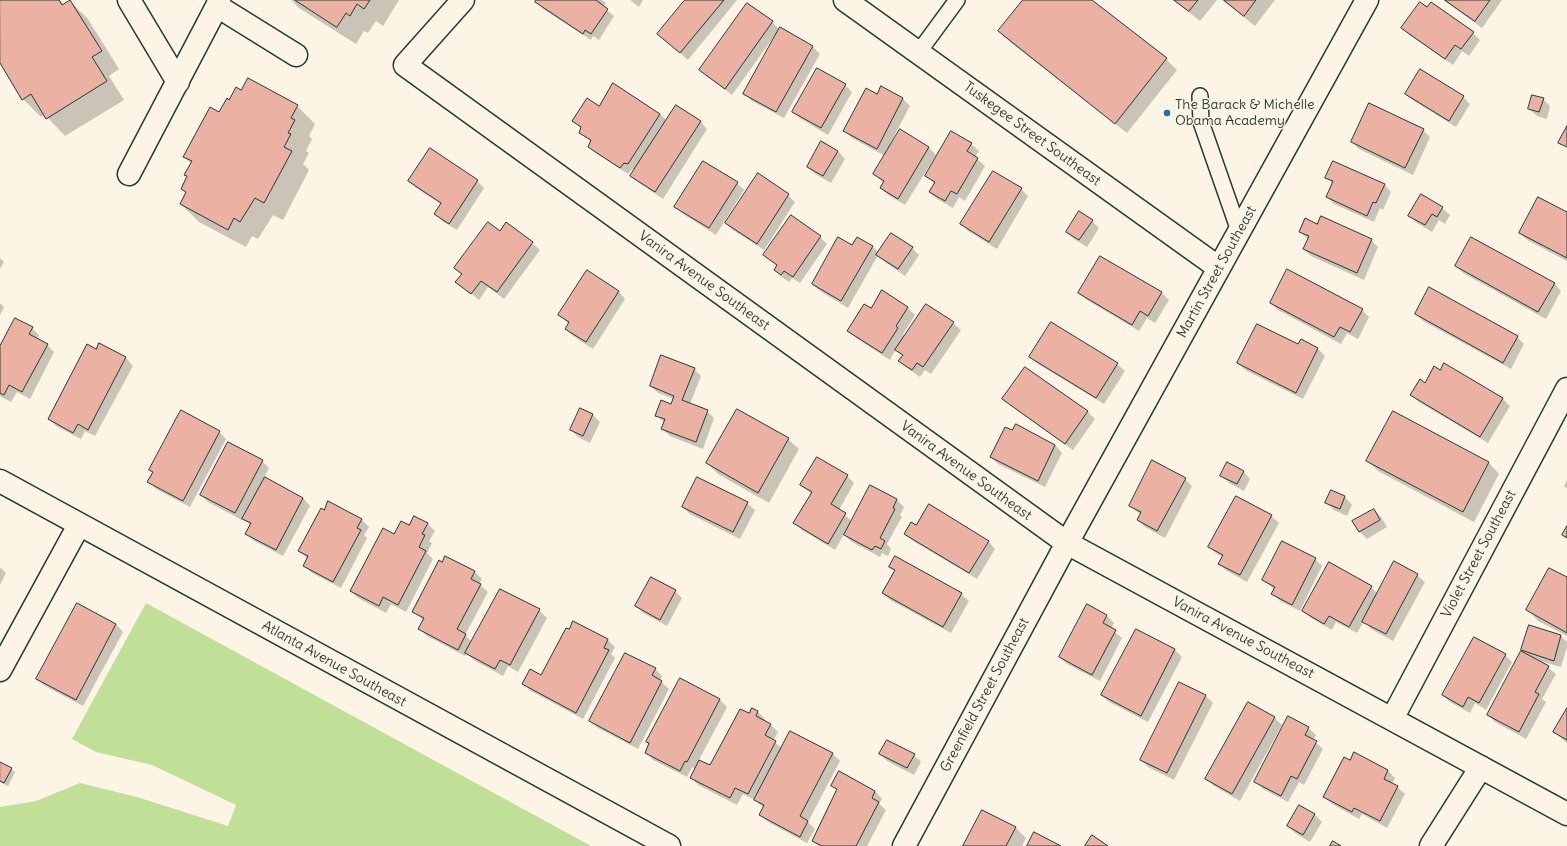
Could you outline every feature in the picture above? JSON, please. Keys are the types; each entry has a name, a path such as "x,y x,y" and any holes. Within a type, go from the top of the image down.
{"street":[{"path":"129,0 178,82"},
{"name":"Vanira Avenue Southeast","path":"463,0 405,65 1067,543 1567,814"},
{"name":"Tuskegee Street Southeast","path":"845,0 1218,268"},
{"name":"Martin Street Southeast","path":"1067,543 1367,0"},
{"path":"129,174 218,3 296,55"},
{"name":"Violet Street Southeast","path":"1392,719 1567,389"},
{"name":"Atlanta Avenue Southeast","path":"0,481 669,846"},
{"path":"0,670 79,525"},
{"name":"Greenfield Street Southeast","path":"904,846 1067,543"},
{"path":"1431,846 1481,767"}],"lane":[{"path":"918,53 957,0"},
{"path":"1200,96 1201,122 1239,231"}],"green space":[{"path":"146,603 591,846 0,846 0,807 36,801 80,783 137,797 228,826 236,805 152,765 96,752 72,739"}],"building":[{"path":"0,0 59,0 62,5 70,0 102,51 92,57 107,81 46,119 31,94 22,100 0,63"},
{"path":"295,0 370,0 364,9 357,4 350,16 346,13 337,27"},
{"path":"536,0 596,0 608,9 591,34 585,30 583,34 535,2"},
{"path":"685,0 724,0 680,53 657,34"},
{"path":"1023,0 1092,0 1167,58 1115,124 998,31"},
{"path":"1174,0 1198,0 1189,11"},
{"path":"1224,0 1256,0 1244,16"},
{"path":"1445,0 1490,0 1475,21"},
{"path":"1420,2 1427,7 1431,2 1474,32 1461,49 1455,45 1445,59 1401,28"},
{"path":"747,3 773,21 725,89 699,70"},
{"path":"780,27 813,46 776,112 743,94"},
{"path":"817,68 846,84 821,128 792,112"},
{"path":"1420,69 1464,96 1449,121 1405,94"},
{"path":"248,78 298,105 291,118 295,120 288,133 291,134 284,147 292,151 264,203 255,198 240,222 234,218 228,230 180,204 186,192 181,189 187,176 184,175 192,161 183,157 210,107 219,112 227,98 229,100 236,87 241,90"},
{"path":"613,83 660,114 628,164 624,163 620,168 588,147 591,140 579,133 581,127 572,121 587,98 599,106"},
{"path":"881,86 903,98 877,149 843,131 866,88 877,94"},
{"path":"1532,95 1544,98 1539,112 1528,109"},
{"path":"1369,103 1424,129 1405,168 1351,142"},
{"path":"676,105 701,121 655,192 630,176"},
{"path":"1567,126 1567,147 1558,143"},
{"path":"900,129 929,147 898,199 880,188 884,181 873,174"},
{"path":"951,131 972,143 967,151 978,158 957,194 951,191 945,201 929,192 935,182 925,176"},
{"path":"821,141 838,151 823,176 807,167"},
{"path":"430,148 478,180 449,224 434,214 441,203 408,181"},
{"path":"703,161 738,182 709,228 674,207"},
{"path":"1333,161 1385,184 1376,203 1373,202 1367,216 1326,197 1333,181 1325,178"},
{"path":"993,171 1022,188 989,242 960,224"},
{"path":"758,173 789,194 757,244 725,223"},
{"path":"1421,194 1443,207 1437,217 1432,214 1425,225 1408,216"},
{"path":"1538,197 1567,212 1567,258 1519,233"},
{"path":"1079,211 1093,220 1079,240 1066,232"},
{"path":"791,215 821,236 793,277 784,271 781,275 774,270 777,265 763,255"},
{"path":"1321,216 1372,239 1357,273 1303,249 1309,236 1299,232 1305,218 1317,224"},
{"path":"488,222 500,231 506,222 533,242 497,292 481,281 471,294 455,282 462,274 454,268"},
{"path":"891,233 913,247 898,269 876,255"},
{"path":"838,237 852,245 857,237 873,246 841,301 812,284"},
{"path":"1471,237 1555,283 1538,312 1455,266"},
{"path":"1100,256 1162,292 1148,316 1140,311 1132,325 1078,293"},
{"path":"1287,269 1363,309 1350,332 1340,327 1334,337 1270,303"},
{"path":"587,270 619,291 586,342 565,329 569,322 558,315"},
{"path":"1429,287 1518,336 1503,363 1415,314"},
{"path":"882,290 908,307 896,326 898,328 882,353 847,331 864,304 871,308"},
{"path":"926,304 954,322 923,367 917,363 912,370 898,361 903,355 895,350"},
{"path":"15,318 33,327 29,334 48,344 22,392 9,385 4,395 0,393 0,346"},
{"path":"1051,322 1118,363 1096,398 1029,357"},
{"path":"1257,324 1298,344 1301,339 1318,348 1296,393 1237,363"},
{"path":"99,343 126,357 88,430 78,424 73,433 48,419 87,344 96,349"},
{"path":"661,355 695,368 682,400 708,410 696,442 661,429 665,419 655,416 661,400 671,404 674,396 650,386"},
{"path":"1444,363 1503,398 1480,437 1410,395 1420,379 1425,383 1434,366 1440,370"},
{"path":"1025,367 1088,411 1065,444 1002,399"},
{"path":"580,408 593,414 583,436 570,430"},
{"path":"737,409 789,438 758,493 706,463"},
{"path":"181,410 220,431 183,501 147,482 153,472 149,470"},
{"path":"1393,411 1489,462 1463,512 1366,461"},
{"path":"1016,424 1055,445 1038,481 990,457 1005,427 1012,430"},
{"path":"228,442 263,460 235,513 200,495"},
{"path":"817,457 848,475 831,504 846,513 828,544 793,523 812,492 800,485"},
{"path":"1152,460 1186,478 1157,531 1137,520 1141,512 1129,506"},
{"path":"1227,462 1244,471 1237,484 1220,476"},
{"path":"265,477 303,498 276,550 245,534 251,523 242,519"},
{"path":"697,477 748,502 733,532 682,507"},
{"path":"870,485 897,499 893,508 895,509 880,538 885,541 881,549 875,546 872,550 844,535"},
{"path":"1331,490 1345,496 1340,509 1325,503"},
{"path":"1236,496 1272,515 1240,575 1218,564 1223,555 1208,547"},
{"path":"328,501 362,519 357,528 361,530 333,582 303,566 308,556 298,551 321,508 324,510"},
{"path":"929,504 989,541 969,573 904,534 911,522 916,525"},
{"path":"1374,509 1380,520 1359,532 1352,521"},
{"path":"414,516 428,523 422,534 425,535 419,547 426,551 398,605 383,597 379,606 350,591 383,528 394,534 401,521 409,525"},
{"path":"1567,526 1567,538 1562,535"},
{"path":"1282,541 1316,558 1292,605 1271,594 1275,587 1262,580"},
{"path":"445,556 475,571 471,579 481,584 457,629 466,634 458,650 418,629 424,618 412,612 439,560 442,562"},
{"path":"895,556 962,593 943,627 882,593 895,570 889,567"},
{"path":"1394,561 1418,574 1386,634 1362,622"},
{"path":"1329,562 1372,586 1349,627 1329,616 1324,624 1302,611"},
{"path":"1549,568 1567,577 1567,633 1526,610"},
{"path":"651,577 676,590 660,620 635,606"},
{"path":"500,589 540,609 510,665 500,660 495,669 465,653"},
{"path":"77,603 116,624 76,700 36,679"},
{"path":"1087,604 1107,615 1103,623 1116,630 1092,675 1059,657"},
{"path":"573,621 608,639 604,648 609,650 576,713 522,684 530,669 541,675 566,628 569,629"},
{"path":"1529,625 1561,635 1554,661 1521,650"},
{"path":"1136,629 1175,649 1141,716 1101,695"},
{"path":"1474,637 1506,654 1479,703 1468,697 1463,707 1442,695"},
{"path":"1521,651 1549,666 1535,692 1539,694 1519,732 1487,715"},
{"path":"625,653 656,668 652,675 662,681 630,743 589,721"},
{"path":"680,678 720,699 687,762 685,761 680,771 645,753 649,743 646,742"},
{"path":"1179,682 1206,695 1167,773 1140,760"},
{"path":"1248,702 1275,717 1232,794 1205,779"},
{"path":"752,708 758,711 756,716 771,724 765,735 776,741 748,794 735,788 730,798 690,778 699,760 710,765 740,709 749,713"},
{"path":"1567,708 1567,740 1553,732"},
{"path":"1288,716 1309,727 1305,735 1317,741 1297,779 1291,776 1281,796 1254,782"},
{"path":"790,731 833,753 800,816 808,821 800,837 759,815 764,805 754,800"},
{"path":"887,740 915,754 907,768 879,754"},
{"path":"1354,752 1388,770 1384,779 1398,786 1380,821 1354,808 1352,812 1323,797 1344,757 1350,760"},
{"path":"0,762 12,768 4,783 0,781"},
{"path":"839,771 875,791 872,798 879,802 856,846 822,846 812,841 837,789 831,786"},
{"path":"1299,805 1315,814 1303,835 1287,826"},
{"path":"982,810 1016,827 1006,846 963,846"},
{"path":"1034,832 1061,846 1027,846"},
{"path":"1092,835 1108,846 1085,846"},
{"path":"1333,841 1341,846 1330,846"}],"place":[{"name":"The Barack & Michelle Obama Academy","path":"1167,113"}]}
